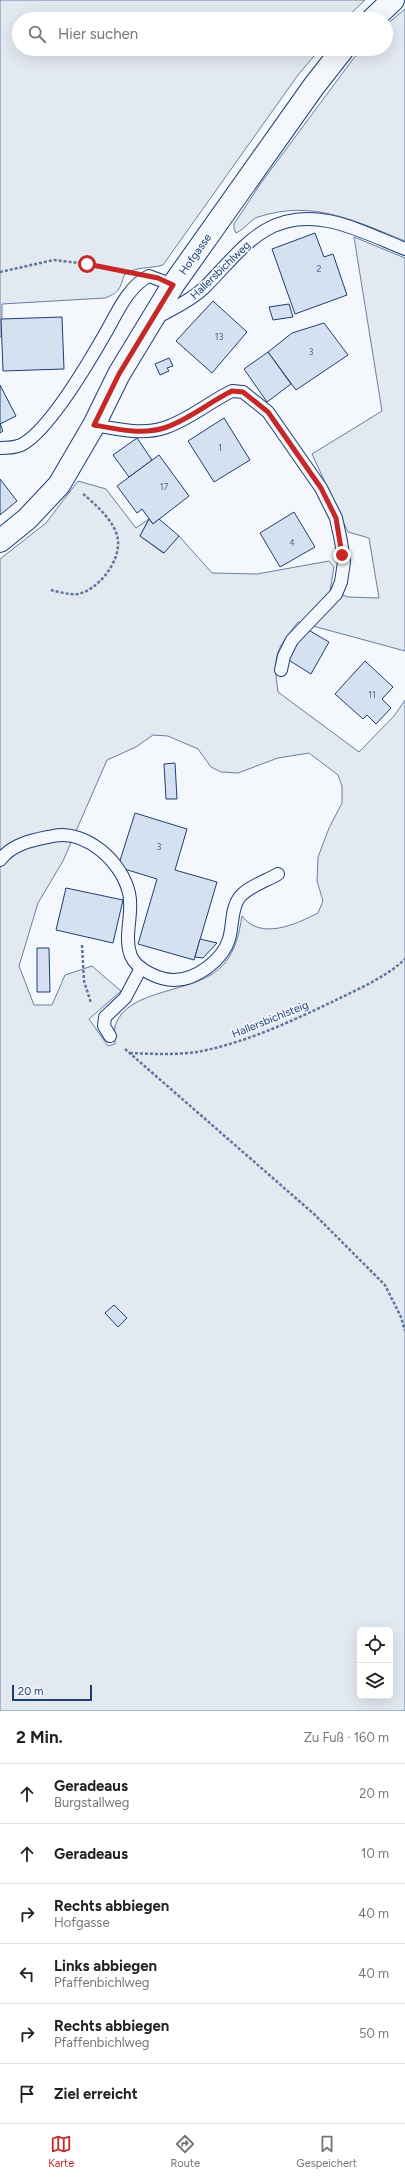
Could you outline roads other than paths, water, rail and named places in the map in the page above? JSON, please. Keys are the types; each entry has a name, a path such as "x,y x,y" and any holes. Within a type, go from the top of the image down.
{"main road":[{"path":"380,12 393,0"},
{"name":"Hofgasse","path":"0,541 27,519 59,485 94,425 119,374 173,285 314,86 338,56"}],"lane":[{"name":"Hallersbichlweg","path":"150,321 188,300 203,288 233,256 257,234 282,222 304,218 328,221 354,229 405,249"},
{"path":"0,448 9,448 22,444 37,432 52,415 91,357 119,309 141,280 149,276 173,285"},
{"path":"94,425 132,431 163,428 175,423 232,391 243,392 268,412 321,488 336,518 344,562 341,582 336,594 292,640 284,656 281,670"},
{"path":"0,860 6,851 30,840 59,834 79,837 94,845 123,876 129,893 131,911 131,956 141,968 163,979 175,980 190,977 206,969 220,955 229,940 234,906 240,896 278,874"},
{"path":"107,1031 105,1017 125,998 141,968"}]}
